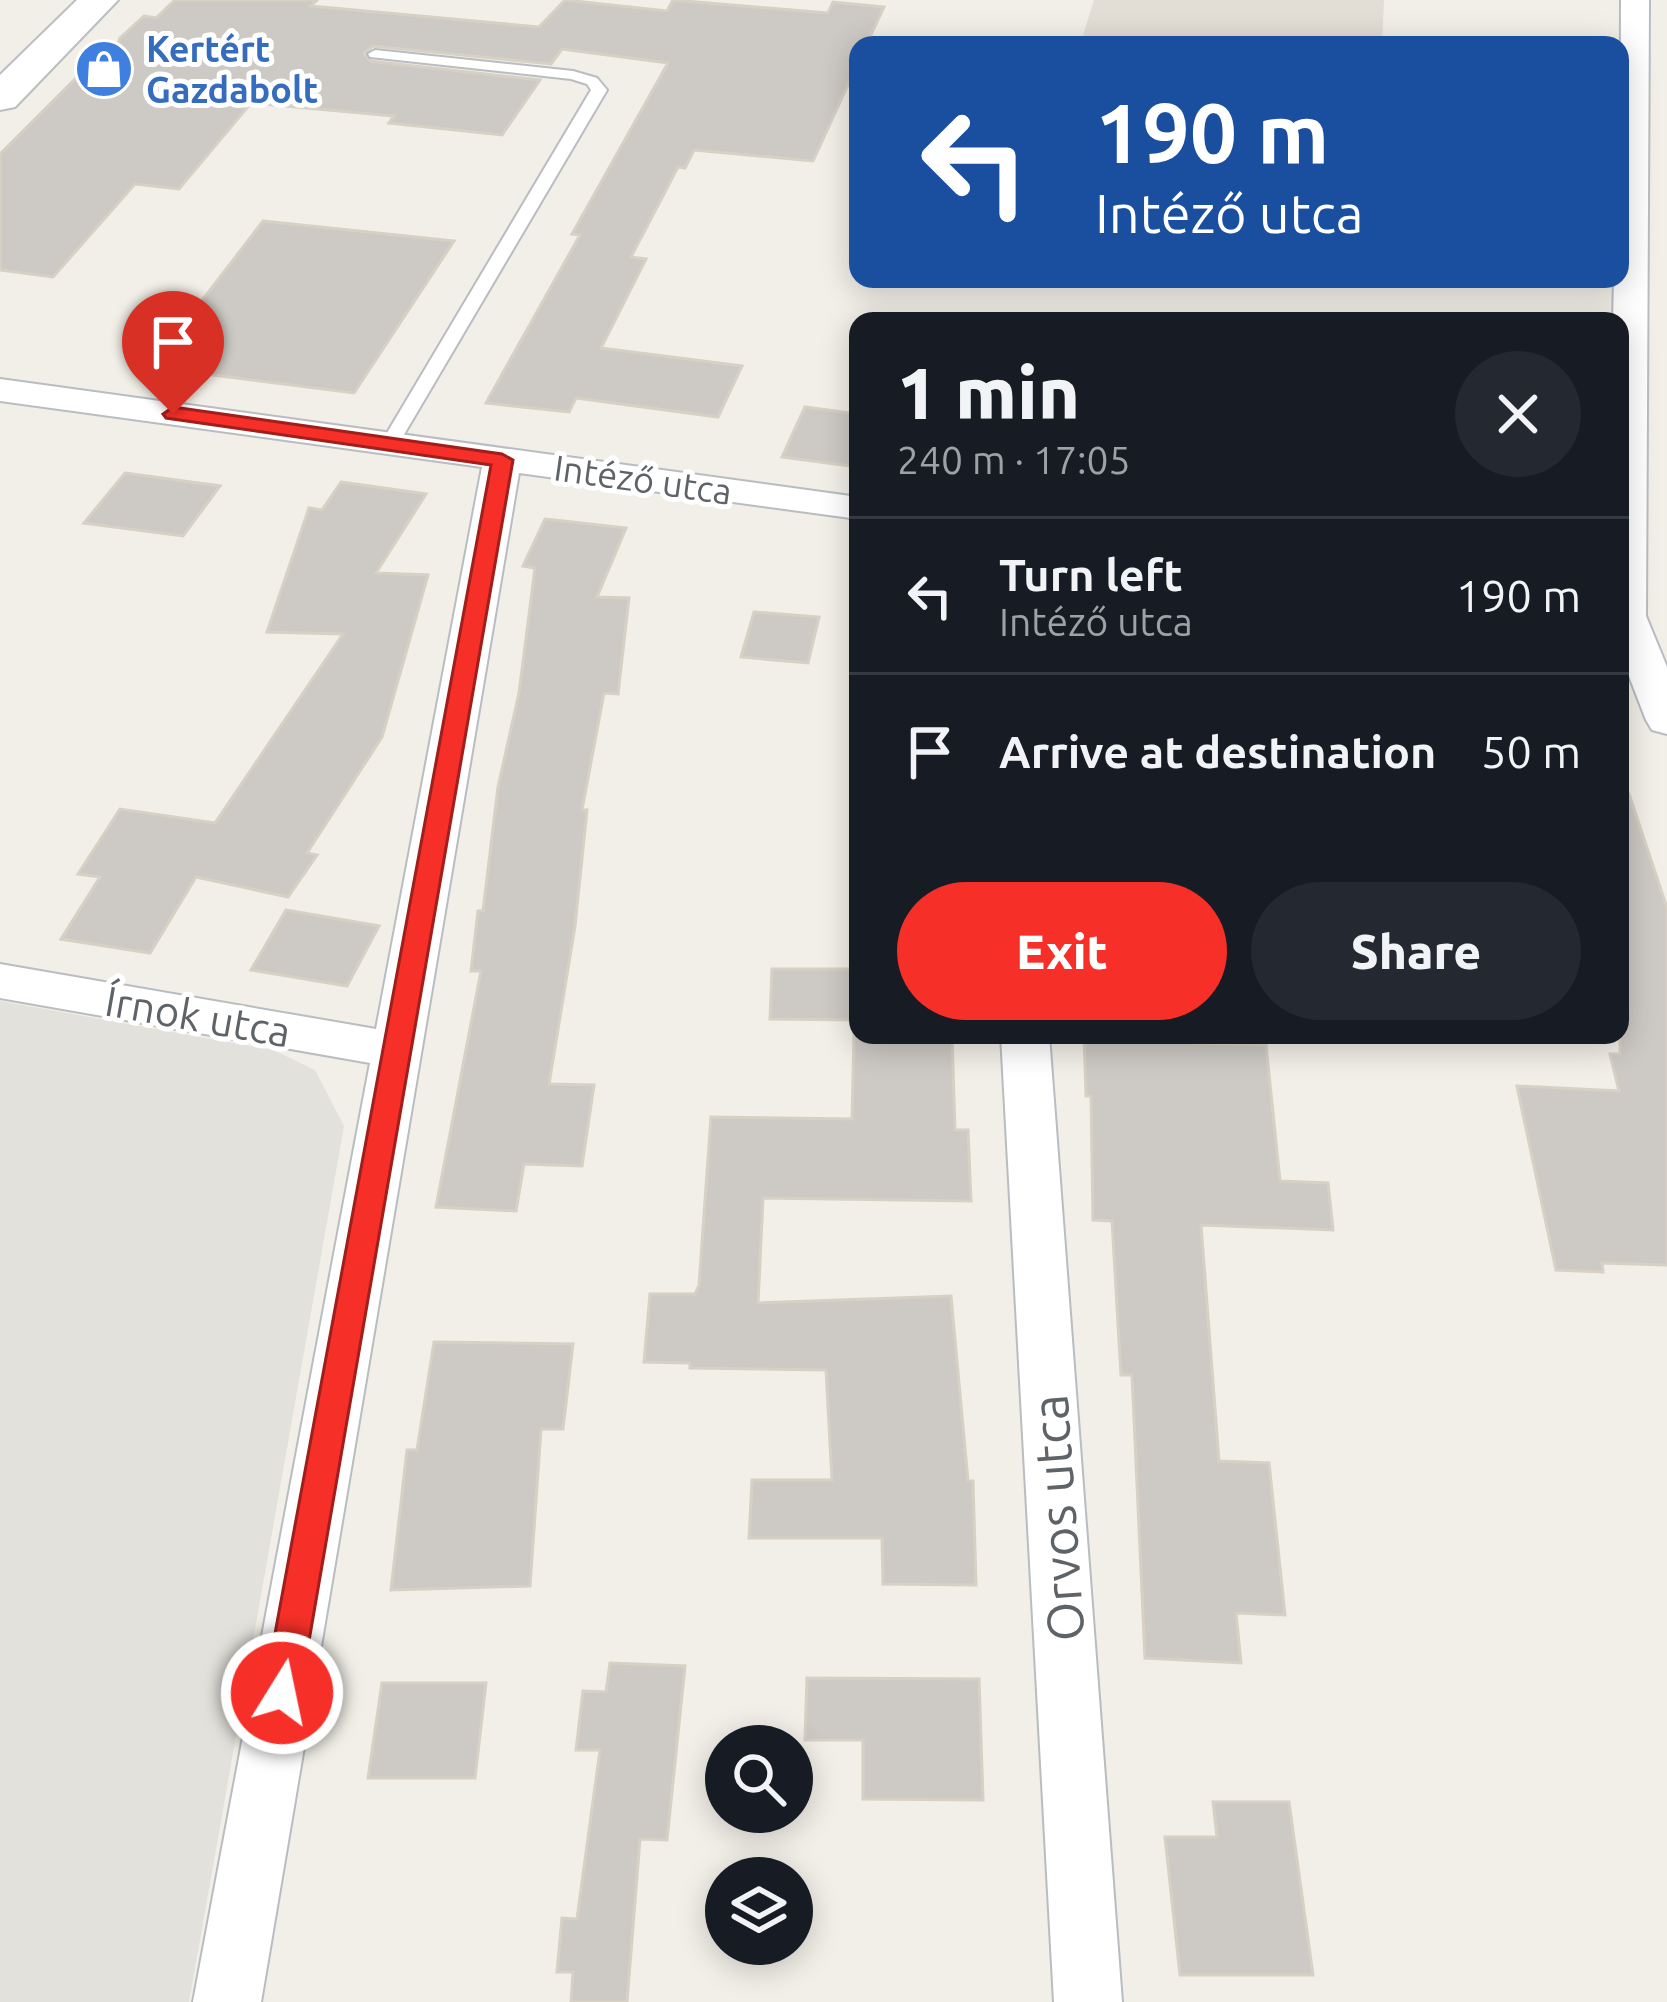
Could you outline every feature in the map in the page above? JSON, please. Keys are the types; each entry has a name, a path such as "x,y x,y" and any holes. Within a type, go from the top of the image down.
{"main road":[{"path":"0,98 99,0"}],"street":[{"path":"1629,280 1634,0"},
{"name":"Intéző utca","path":"0,390 849,507"},
{"path":"227,2002 502,460"},
{"path":"1629,617 1667,622"},
{"path":"1629,630 1667,720"},
{"name":"Írnok utca","path":"0,981 396,1050"},
{"name":"Orvos utca","path":"1026,1044 1088,2002"}],"lane":[{"path":"375,54 573,75 592,81 598,90 390,443"}],"shaded area":[{"path":"1094,0 1384,0 1382,36 1083,36"},
{"path":"0,1001 273,1050 315,1070 344,1126 189,2002 0,2002"}],"building":[{"path":"175,0 317,0 311,6 539,27 565,0 667,11 673,0 828,13 833,2 884,7 870,36 849,36 849,83 813,161 694,150 685,168 678,167 631,257 646,259 601,348 742,366 718,417 576,398 569,412 486,403 580,235 572,234 668,63 562,49 551,64 373,46 364,53 370,61 540,80 502,135 389,123 394,116 251,103 179,189 135,184 53,277 0,270 0,154 106,48 116,49 120,38 144,16 156,18"},
{"path":"263,221 454,241 354,393 151,367"},
{"path":"805,407 849,413 849,466 782,457"},
{"path":"125,473 220,486 183,536 84,523"},
{"path":"341,482 426,494 376,573 428,575 382,737 307,853 317,855 288,897 196,877 150,953 61,939 100,877 78,874 120,809 215,823 343,634 267,632 309,508 322,510"},
{"path":"545,519 626,528 597,597 629,598 618,694 604,693 582,810 587,810 575,926 549,1084 594,1085 582,1166 524,1164 516,1211 436,1207 481,971 471,971 478,911 483,911 498,787 519,693 535,568 523,566"},
{"path":"754,612 819,617 808,663 741,657"},
{"path":"1629,794 1667,908 1667,1265 1602,1263 1603,1272 1556,1270 1517,1086 1619,1091 1610,1054 1620,1054 1620,1044 1629,1044"},
{"path":"286,910 379,926 347,986 251,970"},
{"path":"772,969 849,969 849,1020 770,1019"},
{"path":"854,1044 952,1044 955,1130 968,1130 971,1201 763,1198 758,1303 951,1296 968,1481 973,1481 976,1585 883,1584 882,1538 749,1538 752,1480 832,1480 826,1370 690,1368 690,1363 644,1362 650,1294 695,1294 699,1285 711,1117 852,1119"},
{"path":"1084,1044 1266,1045 1280,1181 1328,1183 1333,1230 1201,1225 1219,1461 1269,1463 1285,1615 1236,1613 1241,1663 1145,1658 1132,1375 1121,1375 1112,1221 1093,1220 1091,1096 1086,1096"},
{"path":"434,1342 573,1344 563,1429 541,1429 530,1586 391,1590 407,1450 417,1450"},
{"path":"610,1663 685,1666 667,1840 640,1839 627,2002 571,2002 573,1972 557,1972 562,1918 577,1919 600,1750 576,1750 583,1691 606,1692"},
{"path":"807,1678 979,1679 983,1800 863,1799 863,1740 813,1740 813,1725 805,1725"},
{"path":"382,1683 486,1683 475,1778 368,1778"},
{"path":"1213,1802 1289,1802 1313,1975 1180,1975 1165,1837 1217,1837"}],"place":[{"name":"Kertért Gazdabolt","path":"104,69"}],"route":[{"path":"173,414 502,460 282,1693"}]}
